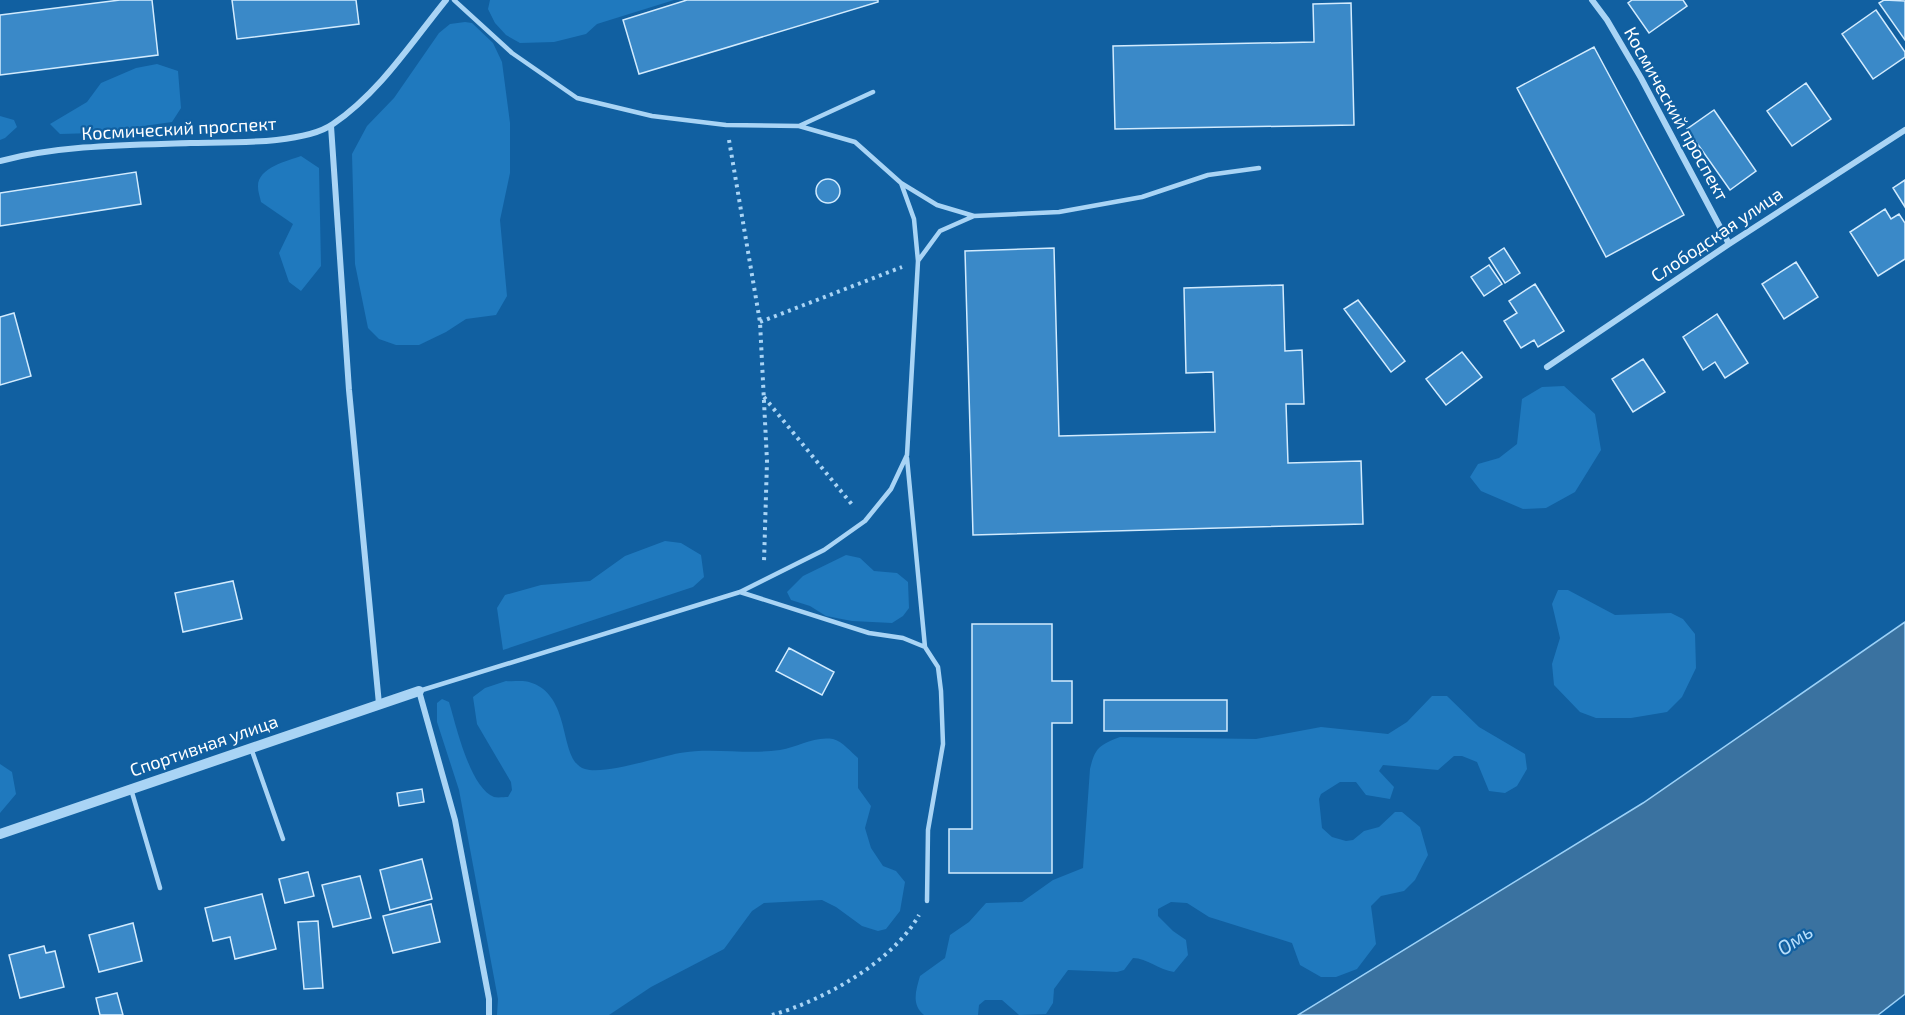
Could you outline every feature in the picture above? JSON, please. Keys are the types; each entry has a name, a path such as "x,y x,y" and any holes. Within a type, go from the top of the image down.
{"street":[{"name":"Космический проспект","path":"0,161 21,155 112,146 266,141 304,135 331,126 374,91 446,0"},
{"name":"Космический проспект","path":"1592,0 1607,20 1641,78 1729,244"},
{"path":"331,126 349,390 379,704"},
{"name":"Слободская улица","path":"1547,367 1729,244 1905,130"},
{"path":"419,691 455,820 489,999 489,1015"},
{"name":"Спортивная улица","path":"0,834 419,691"}],"lane":[{"path":"454,0 512,53 577,98 652,116 726,125 799,126 855,142 901,183 937,205 974,216 1059,212 1142,197 1208,175 1259,168"},
{"path":"799,126 873,92"},
{"path":"901,183 914,219 918,261 907,455 925,647 938,666 942,691 943,744 928,830 927,901"},
{"path":"918,261 940,231 974,216"},
{"path":"419,691 740,592 763,581 824,550 865,521 891,489 907,455"},
{"path":"740,592 869,633 903,638 925,647"},
{"path":"251,748 283,839"},
{"path":"131,789 160,888"}],"path":[{"path":"726,125 760,322 767,460 763,581"},
{"path":"760,322 918,261"},
{"path":"764,396 865,521"},
{"path":"772,1015 791,1010 850,981 912,928 927,901"}],"shaded area":[{"path":"490,0 674,0 597,24 586,34 554,42 520,43 506,35 495,23 488,9"},
{"path":"472,23 493,43 502,62 510,123 510,173 500,220 507,296 496,315 466,319 419,345 396,345 379,339 368,328 355,264 352,154 367,126 394,98 439,33 450,24"},
{"path":"157,64 178,71 181,108 172,122 94,133 60,134 50,124 87,102 101,83 136,68"},
{"path":"0,116 14,120 17,127 0,140"},
{"path":"301,156 319,168 321,266 301,291 289,282 279,253 293,224 261,202 258,187 259,180 267,170"},
{"path":"1564,386 1595,414 1601,450 1575,492 1546,508 1523,509 1481,491 1470,477 1478,464 1499,458 1517,444 1522,399 1542,387"},
{"path":"665,541 681,543 701,555 704,577 693,587 503,650 497,608 505,595 541,585 590,581 625,556"},
{"path":"846,555 860,558 874,571 897,573 908,582 909,608 903,616 892,623 852,621 826,616 810,606 791,600 787,592 803,576"},
{"path":"1558,590 1568,590 1615,615 1671,613 1683,619 1695,634 1696,668 1682,697 1667,712 1631,718 1596,718 1580,712 1554,685 1552,664 1560,638 1552,604"},
{"path":"506,681 529,682 543,689 553,700 571,754 576,763 585,769 618,768 692,751 780,750 826,738 840,742 858,758 858,788 871,806 865,828 871,848 883,866 896,871 905,882 900,911 886,929 878,931 862,926 822,900 764,903 752,911 724,949 651,987 609,1015 497,1015 498,999 459,790 437,722 437,703 442,699 449,702 465,755 478,782 494,797 508,797 512,790 511,782 477,724 473,697 485,688"},
{"path":"1432,696 1447,696 1479,727 1525,754 1527,769 1517,786 1505,793 1489,791 1477,762 1462,756 1454,756 1438,770 1383,765 1379,771 1394,787 1390,799 1366,795 1356,782 1340,782 1321,794 1319,799 1322,828 1332,837 1346,841 1353,840 1364,831 1379,827 1395,812 1402,812 1420,827 1428,855 1415,880 1404,891 1381,896 1371,906 1376,944 1357,969 1336,977 1321,977 1300,965 1292,943 1209,917 1187,903 1171,902 1158,909 1158,916 1186,940 1188,955 1174,972 1133,958 1124,970 1117,972 1068,970 1054,989 1053,1003 1046,1014 1019,1015 1002,1000 985,1000 979,1005 978,1015 924,1015 917,1007 916,997 920,976 945,958 950,935 969,922 986,903 1022,902 1053,880 1083,868 1090,769 1096,752 1107,742 1120,737 1256,739 1321,727 1388,734 1407,722"},
{"path":"0,764 12,772 16,794 0,813"}],"water":[{"name":"Омь","path":"1905,622 1905,994 1878,1015 1298,1015 1643,803"}],"building":[{"path":"120,0 152,0 158,55 0,75 0,15"},
{"path":"232,0 356,0 359,24 237,39"},
{"path":"687,0 878,0 878,2 639,74 623,20"},
{"path":"1632,0 1683,0 1687,6 1649,33 1628,3"},
{"path":"1884,0 1905,1 1905,40 1879,3"},
{"path":"1351,3 1354,125 1115,129 1113,46 1314,42 1313,4"},
{"path":"1876,10 1905,52 1905,57 1873,79 1842,34"},
{"path":"1594,47 1684,215 1606,257 1517,88"},
{"path":"1806,83 1831,119 1792,146 1767,111"},
{"path":"1714,110 1756,171 1730,190 1687,129"},
{"path":"136,172 141,204 0,226 0,193"},
{"path":"828,179 837,182 840,191 837,200 828,203 819,200 816,191 819,182"},
{"path":"1905,180 1905,207 1893,188"},
{"path":"1885,209 1891,219 1899,214 1905,223 1905,259 1878,276 1850,232"},
{"path":"1054,248 1059,436 1215,432 1213,372 1186,373 1184,288 1283,285 1285,351 1302,350 1304,404 1286,404 1288,463 1361,461 1363,524 973,535 965,251"},
{"path":"1504,248 1520,273 1505,283 1489,258"},
{"path":"1796,262 1818,297 1784,319 1762,284"},
{"path":"1489,265 1502,284 1484,296 1471,277"},
{"path":"1535,284 1564,331 1538,347 1534,340 1521,348 1504,321 1517,313 1509,301"},
{"path":"1358,300 1405,361 1391,372 1344,309"},
{"path":"14,313 31,376 0,385 0,317"},
{"path":"1717,314 1748,363 1725,378 1715,362 1703,370 1683,337"},
{"path":"1462,352 1482,377 1446,405 1426,379"},
{"path":"1643,359 1665,392 1633,412 1612,379"},
{"path":"233,581 242,619 183,632 175,593"},
{"path":"972,624 1052,624 1052,681 1072,681 1072,723 1052,723 1052,873 949,873 949,829 972,829"},
{"path":"789,648 834,672 822,695 776,671"},
{"path":"1104,700 1227,700 1227,731 1104,731"},
{"path":"422,789 424,802 399,806 397,793"},
{"path":"422,859 432,899 390,910 380,870"},
{"path":"308,872 314,896 285,903 279,879"},
{"path":"360,876 371,918 333,927 322,885"},
{"path":"262,894 276,949 235,959 230,937 213,941 205,908"},
{"path":"431,904 440,942 393,953 383,916"},
{"path":"318,921 323,988 304,989 298,922"},
{"path":"133,923 142,961 99,972 89,935"},
{"path":"44,946 46,953 55,951 64,987 20,998 9,955"},
{"path":"117,993 123,1015 100,1015 96,998"}]}
